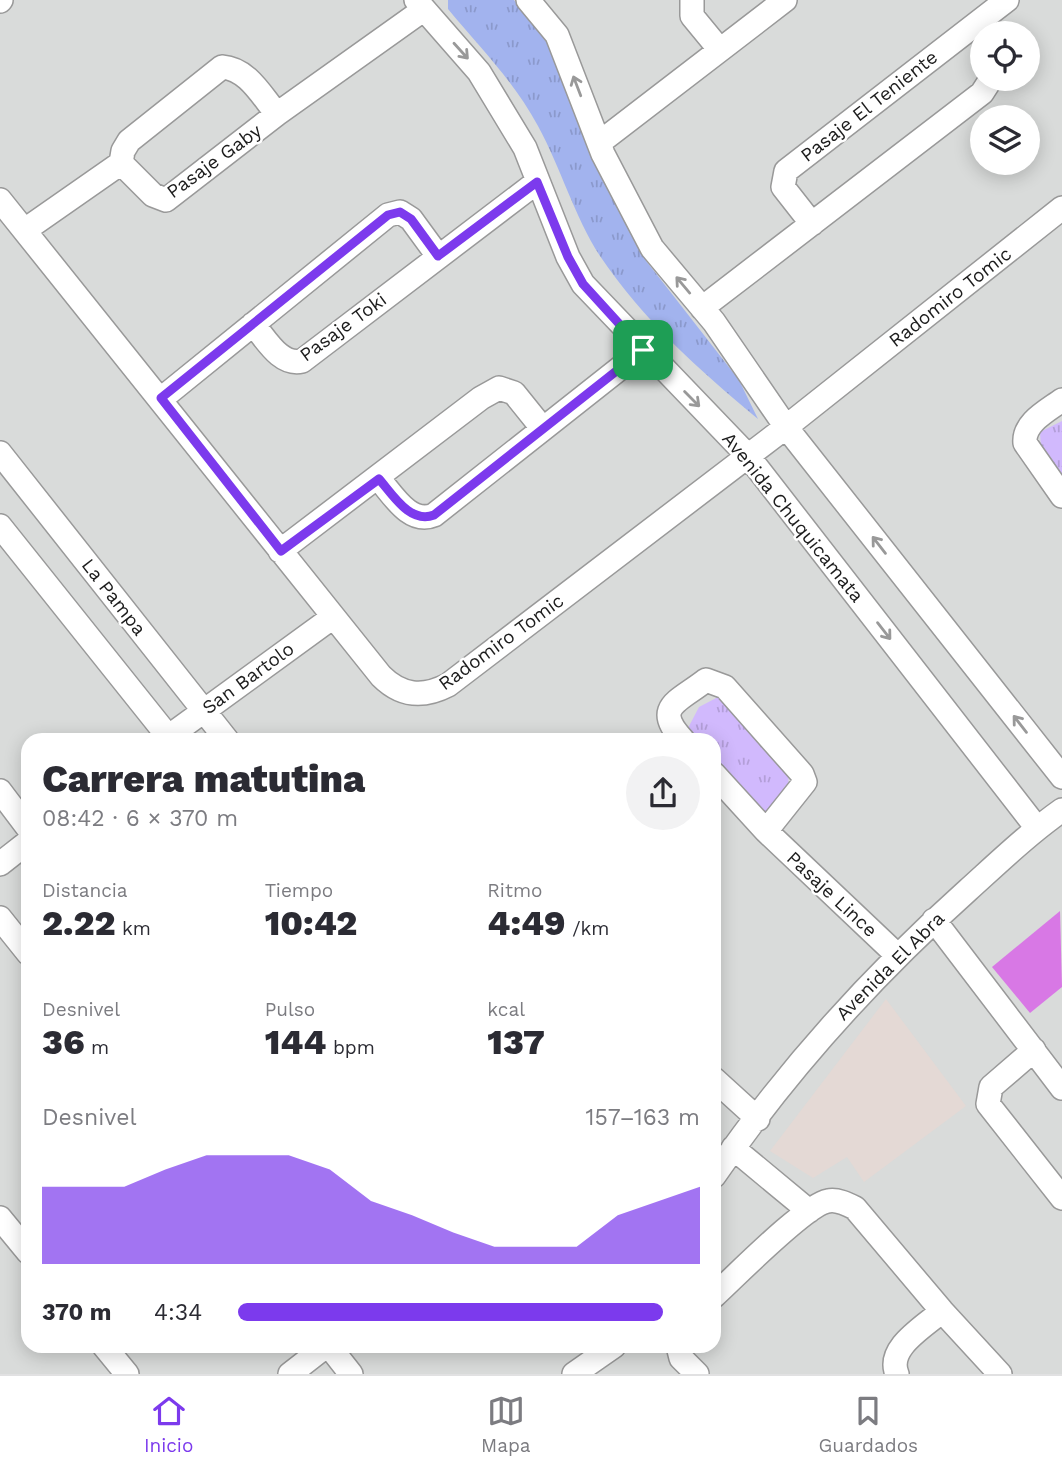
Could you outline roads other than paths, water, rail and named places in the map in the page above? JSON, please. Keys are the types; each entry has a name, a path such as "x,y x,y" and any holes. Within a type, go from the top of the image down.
{"street":[{"path":"528,0 557,35 599,143 652,248 702,309 786,426 1062,777"},
{"path":"692,0 692,16 720,50"},
{"path":"599,143 785,0"},
{"name":"Pasaje El Teniente","path":"989,21 1007,0"},
{"name":"Pasaje Gaby","path":"121,163 153,195 166,200 420,5"},
{"name":"Avenida Chuquicamata","path":"420,5 479,72 525,148 568,257 583,284 643,350 748,456 1037,828"},
{"name":"Pasaje El Teniente","path":"812,224 783,187 786,171 970,40"},
{"name":"Pasaje Gaby","path":"25,230 121,163 123,151 129,141 222,67 236,68 245,75 277,114"},
{"path":"702,309 983,91"},
{"name":"Pasaje Toki","path":"253,324 284,360 293,363 302,360 537,182"},
{"name":"Radomiro Tomic","path":"0,200 161,398 333,617 390,685 413,694 437,691 748,456 1062,208"},
{"path":"161,398 388,215 400,212 411,219 438,256"},
{"path":"379,479 413,516 424,519 434,515 643,350"},
{"path":"281,551 379,479 481,398 499,388 514,393 543,429"},
{"path":"1062,400 1028,426 1024,435 1025,443 1062,496"},
{"name":"La Pampa","path":"0,453 222,733"},
{"path":"0,526 163,733"},
{"name":"San Bartolo","path":"175,733 333,617"},
{"path":"676,733 668,724 667,716 671,706 706,680 725,687 802,775 805,782 766,831"},
{"name":"Pasaje Lince","path":"721,782 766,831 898,956"},
{"path":"0,790 21,818"},
{"name":"Avenida El Abra","path":"721,1166 847,1006 934,920 1037,828 1062,810"},
{"path":"0,864 21,848"},
{"path":"0,918 21,944"},
{"path":"934,920 1062,1088"},
{"path":"1034,1051 990,1087 988,1104 1062,1198"},
{"path":"721,1085 758,1119"},
{"path":"733,1148 819,1206 855,1208 942,1311 1000,1374"},
{"path":"721,1290 819,1206"},
{"path":"0,1218 21,1244"},
{"path":"897,1374 893,1364 896,1353 942,1311"},
{"path":"110,1353 127,1374"},
{"path":"290,1374 318,1353"},
{"path":"334,1353 351,1374"},
{"path":"574,1374 605,1353"},
{"path":"606,1374 613,1353"},
{"path":"680,1353 696,1374"}]}
